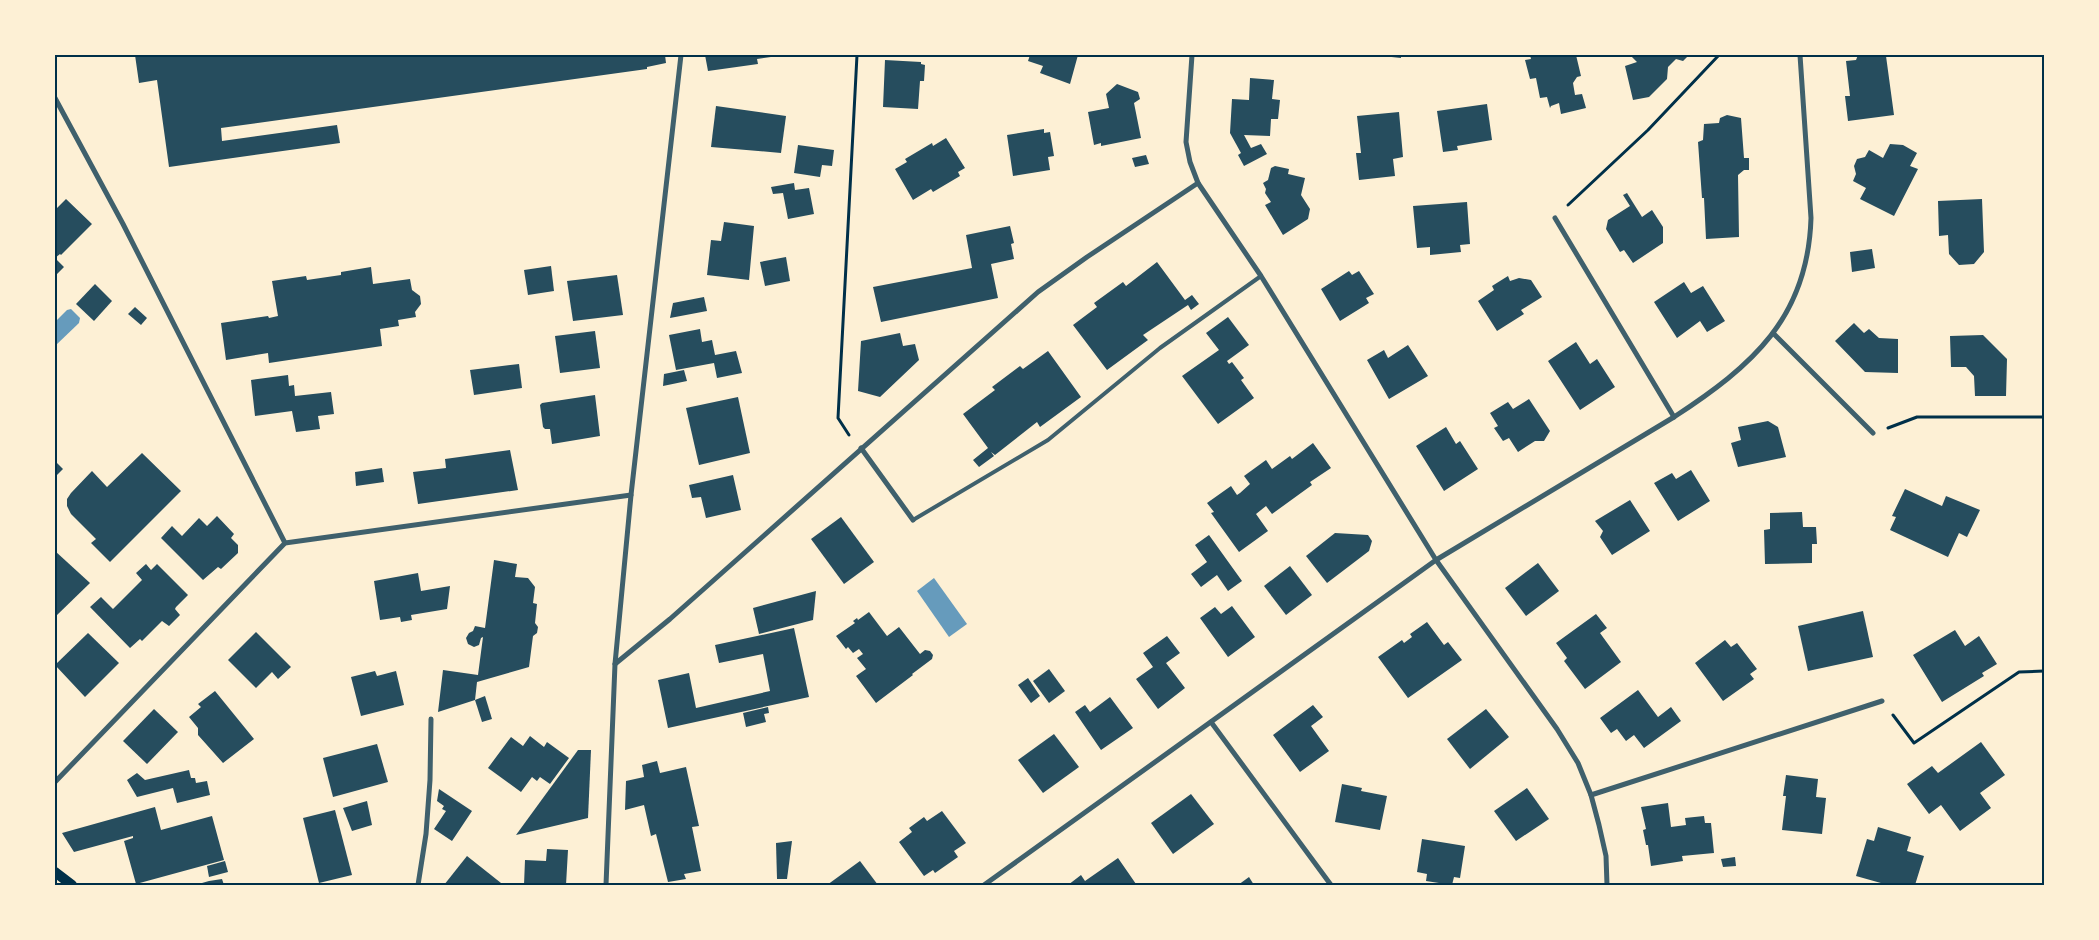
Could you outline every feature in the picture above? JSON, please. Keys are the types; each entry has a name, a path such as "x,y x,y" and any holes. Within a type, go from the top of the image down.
{"main road":[{"path":"55,872 72,885"}],"street":[{"path":"606,885 615,664 631,494 681,55"},
{"path":"1192,55 1186,142 1190,162 1198,183 1261,276 1436,560 1557,729 1578,763 1590,795 1606,856 1607,885"},
{"path":"984,885 992,883 1436,560 1674,417 1712,392 1760,351 1788,310 1799,286 1810,241 1811,218 1800,55"},
{"path":"55,98 123,224 285,544"},
{"path":"615,664 670,620 1038,292 1198,183"},
{"path":"1555,218 1674,417"},
{"path":"1773,333 1872,433"},
{"path":"861,448 913,520"},
{"path":"55,782 285,544 631,494"},
{"path":"1590,795 1882,701"},
{"path":"418,885 426,834 431,718"},
{"path":"1211,722 1331,885"}],"lane":[{"path":"913,520 1048,440 1160,348 1261,276"}],"path":[{"path":"857,55 838,418 843,429 861,448"},
{"path":"1555,218 1648,130 1719,55"},
{"path":"1872,433 1917,417 2043,417"},
{"path":"1882,701 1914,743 2019,672 2044,671"}],"water":[{"path":"71,309 80,318 79,323 55,346 55,322 67,310"},
{"path":"934,578 967,624 949,637 917,591"}],"building":[{"path":"135,55 665,55 666,63 647,67 647,69 221,128 222,141 337,125 340,143 169,167 157,80 139,83"},
{"path":"705,55 778,56 757,59 758,64 708,71"},
{"path":"1030,55 1078,55 1070,84 1040,73 1043,66 1028,61"},
{"path":"1401,55 1401,58 1382,56"},
{"path":"1530,55 1576,55 1581,76 1577,77 1573,83 1575,95 1582,94 1586,108 1561,114 1559,103 1550,108 1547,97 1540,98 1536,78 1530,79 1525,60 1531,59"},
{"path":"1630,55 1689,55 1683,61 1676,59 1668,67 1667,79 1649,97 1633,100 1625,66 1637,62"},
{"path":"1858,55 1886,56 1894,115 1848,121 1845,96 1850,96 1846,61 1856,60"},
{"path":"885,60 921,62 921,64 925,65 924,81 920,81 918,109 883,107"},
{"path":"1250,78 1274,80 1272,99 1280,100 1278,119 1271,119 1270,136 1244,135 1251,148 1261,144 1267,154 1244,166 1238,155 1241,153 1230,133 1232,99 1249,100"},
{"path":"1117,84 1138,92 1140,99 1134,103 1141,138 1101,146 1101,143 1094,145 1088,112 1109,108 1106,94"},
{"path":"1487,104 1492,140 1457,146 1458,150 1443,152 1437,111"},
{"path":"716,106 786,116 781,153 711,147"},
{"path":"1399,112 1403,157 1393,159 1395,176 1359,180 1356,153 1361,153 1357,116"},
{"path":"1727,115 1741,118 1744,158 1749,158 1749,170 1744,170 1738,175 1739,237 1706,239 1698,142 1703,140 1704,124 1719,123 1720,118"},
{"path":"1044,129 1044,133 1050,132 1054,156 1048,157 1050,170 1013,176 1007,135"},
{"path":"946,138 965,168 958,172 960,176 933,192 931,189 913,200 895,169 907,162 905,159 932,143 933,146"},
{"path":"1890,144 1903,145 1917,153 1910,166 1918,169 1894,216 1860,199 1866,188 1853,181 1856,174 1854,166 1857,159 1865,157 1869,150 1883,158"},
{"path":"798,145 834,150 832,166 822,165 820,177 794,173"},
{"path":"1146,155 1149,164 1135,167 1132,158"},
{"path":"1275,166 1289,169 1288,174 1305,178 1301,195 1310,209 1308,219 1283,235 1265,205 1271,202 1265,193 1266,189 1263,183 1268,180 1271,168"},
{"path":"794,183 795,190 809,188 814,214 788,219 783,193 773,194 771,187"},
{"path":"1627,193 1642,217 1652,210 1663,227 1663,243 1633,263 1624,250 1620,252 1606,229 1608,220 1630,206 1623,195"},
{"path":"66,199 92,224 61,255 55,258 55,210"},
{"path":"1982,199 1984,252 1974,264 1959,265 1949,254 1948,235 1939,236 1938,201"},
{"path":"1467,202 1470,244 1460,245 1461,252 1430,255 1430,247 1417,248 1413,206"},
{"path":"724,222 754,226 749,280 707,275 711,240 721,241"},
{"path":"1010,226 1014,243 1011,244 1014,259 991,264 998,298 881,322 873,287 972,268 966,235"},
{"path":"1872,249 1875,268 1852,272 1850,252"},
{"path":"786,257 790,281 765,286 760,262"},
{"path":"55,258 64,267 55,276"},
{"path":"1157,262 1185,300 1192,295 1199,304 1191,310 1188,305 1143,335 1148,340 1107,370 1073,325 1097,307 1094,303 1123,282 1126,286"},
{"path":"551,266 554,291 528,295 524,270"},
{"path":"371,267 373,284 410,279 412,290 420,296 421,304 415,312 416,317 398,320 399,326 380,329 382,346 269,363 268,353 226,360 221,323 278,316 272,281 306,276 307,280 341,275 341,272"},
{"path":"1349,271 1352,275 1359,271 1374,294 1366,298 1369,303 1340,321 1321,289"},
{"path":"617,275 623,315 573,321 567,281"},
{"path":"1508,276 1510,281 1519,278 1531,280 1542,297 1521,310 1524,314 1497,331 1478,301 1494,290 1492,286"},
{"path":"1684,282 1691,293 1703,286 1725,321 1707,332 1700,321 1677,338 1654,302"},
{"path":"95,284 112,301 94,321 76,304"},
{"path":"704,297 707,311 670,318 673,303"},
{"path":"135,307 147,318 141,325 128,314"},
{"path":"1228,317 1249,345 1227,361 1229,364 1232,362 1244,378 1241,380 1254,398 1218,424 1182,376 1219,350 1206,333"},
{"path":"1854,323 1864,333 1869,329 1879,338 1898,339 1898,373 1865,372 1835,341"},
{"path":"700,329 702,342 712,340 715,355 736,351 742,373 717,378 714,363 676,370 669,335"},
{"path":"595,331 600,368 560,373 555,336"},
{"path":"900,333 903,346 915,344 919,360 880,397 858,391 861,341"},
{"path":"1983,335 2007,359 2006,396 1975,396 1974,376 1966,367 1951,367 1950,336"},
{"path":"1576,342 1590,364 1597,359 1615,387 1580,410 1548,361"},
{"path":"1408,345 1428,376 1389,399 1367,360 1384,350 1388,358"},
{"path":"1048,351 1081,397 1040,427 1037,422 995,455 991,452 994,456 979,467 973,460 988,448 963,414 995,390 992,387 1020,366 1023,369"},
{"path":"519,364 522,388 474,395 470,370"},
{"path":"684,370 687,381 663,386 664,374"},
{"path":"288,375 289,386 294,385 295,396 331,392 334,414 318,416 320,429 296,432 292,411 255,416 251,380"},
{"path":"595,395 600,436 552,444 550,429 543,427 540,405 542,403"},
{"path":"738,397 750,453 699,465 686,408"},
{"path":"1529,399 1550,431 1544,441 1535,441 1518,452 1509,438 1503,441 1494,428 1498,426 1490,413 1508,402 1513,409"},
{"path":"1768,421 1778,427 1786,457 1738,467 1731,443 1741,440 1738,427"},
{"path":"1446,427 1456,444 1460,441 1478,469 1444,491 1416,446"},
{"path":"1313,443 1331,468 1310,482 1312,485 1272,514 1266,506 1256,514 1268,531 1239,552 1211,513 1214,512 1207,503 1231,486 1237,495 1240,493 1250,484 1244,476 1266,460 1272,469 1290,456 1292,459"},
{"path":"510,450 518,490 418,504 413,472 446,468 445,459"},
{"path":"142,453 181,491 110,562 91,543 96,539 71,514 67,506 67,499 92,471 107,487"},
{"path":"55,461 63,469 55,477"},
{"path":"382,468 384,482 356,486 355,472"},
{"path":"1691,470 1710,501 1678,521 1654,483 1672,473 1676,479"},
{"path":"733,475 741,510 706,518 701,497 692,498 689,485"},
{"path":"1905,489 1942,506 1946,496 1980,510 1967,537 1959,533 1948,557 1890,530 1896,517 1892,516"},
{"path":"1630,500 1650,531 1612,555 1600,537 1603,531 1595,521"},
{"path":"1802,512 1803,527 1816,527 1817,544 1812,544 1812,563 1765,564 1764,530 1770,529 1770,513"},
{"path":"217,516 234,534 231,538 238,545 238,553 221,569 218,567 203,580 161,538 172,526 182,536 199,518 207,526"},
{"path":"841,517 874,562 844,584 811,539"},
{"path":"1335,533 1368,535 1372,541 1369,551 1327,583 1306,556"},
{"path":"1209,535 1242,581 1228,591 1217,575 1201,587 1191,574 1207,562 1195,545"},
{"path":"55,551 90,583 55,617"},
{"path":"494,560 517,564 515,577 528,578 535,587 533,603 537,604 535,623 538,627 537,633 533,636 529,667 477,682 475,700 438,712 443,670 478,675 483,637 479,645 474,647 468,644 466,638 475,626 485,628"},
{"path":"1538,563 1559,591 1526,616 1505,588"},
{"path":"146,564 151,570 157,564 188,595 176,607 175,609 180,615 169,626 162,621 142,641 140,639 130,648 90,607 101,597 113,609 142,580 136,573"},
{"path":"1290,566 1312,595 1286,615 1264,586"},
{"path":"418,573 421,591 450,586 447,609 411,615 412,620 401,622 400,617 380,620 374,581"},
{"path":"816,591 813,620 759,634 753,608"},
{"path":"1232,606 1255,637 1228,657 1200,618 1215,607 1221,614"},
{"path":"1863,611 1873,657 1808,671 1798,626"},
{"path":"869,612 887,636 899,627 920,654 925,650 930,651 933,655 932,659 913,675 876,703 856,676 866,669 857,658 863,654 859,649 853,653 848,647 846,649 836,636 855,623 853,621 857,618 858,620"},
{"path":"1596,614 1607,628 1600,633 1621,662 1585,689 1564,661 1567,658 1556,643"},
{"path":"1427,622 1444,645 1448,642 1462,660 1408,698 1378,657 1402,640 1404,643 1412,637 1410,634"},
{"path":"794,628 809,697 668,728 658,680 689,673 696,708 770,691 763,654 719,663 715,645"},
{"path":"1955,630 1965,646 1979,636 1997,664 1982,673 1984,676 1942,702 1913,655"},
{"path":"256,632 291,667 278,679 272,672 256,688 228,660"},
{"path":"88,633 119,663 85,697 55,665"},
{"path":"1167,636 1180,653 1166,663 1185,688 1158,709 1136,679 1153,667 1143,653"},
{"path":"1725,640 1731,647 1737,643 1757,669 1750,674 1754,679 1723,701 1695,663"},
{"path":"1049,669 1065,691 1049,703 1033,681"},
{"path":"375,671 377,676 396,671 404,705 361,716 351,677"},
{"path":"1028,678 1040,696 1031,703 1018,685"},
{"path":"1638,690 1658,717 1671,707 1681,721 1644,748 1634,735 1626,741 1617,729 1611,733 1600,718"},
{"path":"215,691 254,739 223,763 198,735 198,728 189,717 201,707 198,704"},
{"path":"485,696 492,719 482,722 475,700"},
{"path":"1110,697 1133,728 1101,750 1075,712 1085,705 1090,712"},
{"path":"1313,705 1323,717 1311,726 1329,751 1300,772 1273,735"},
{"path":"768,707 769,713 764,714 766,722 746,727 743,713"},
{"path":"154,709 178,732 147,764 123,741"},
{"path":"1486,709 1509,737 1470,769 1447,739"},
{"path":"1054,734 1079,767 1043,793 1018,760"},
{"path":"530,736 544,747 547,742 569,758 550,784 540,777 537,781 532,777 521,792 488,768 511,737 523,746"},
{"path":"1981,742 2005,775 1980,793 1991,808 1960,831 1941,805 1929,814 1907,784 1932,766 1938,773"},
{"path":"377,744 388,782 333,797 323,758"},
{"path":"578,750 591,750 588,818 516,835"},
{"path":"657,761 660,773 686,767 699,826 692,827 701,871 684,874 686,879 668,882 656,834 651,836 644,805 625,810 626,781 644,777 642,765"},
{"path":"189,770 191,778 195,778 196,783 207,781 210,795 177,803 173,788 137,797 127,780 137,773 145,780"},
{"path":"1786,775 1818,779 1816,797 1826,798 1822,834 1782,830 1786,796 1783,796"},
{"path":"1342,784 1362,788 1361,791 1387,796 1380,830 1335,822"},
{"path":"1527,788 1549,819 1516,841 1494,811"},
{"path":"439,789 472,811 452,841 434,829 446,811 442,809 444,806 437,801"},
{"path":"1191,794 1214,824 1173,854 1151,823"},
{"path":"367,801 372,825 352,831 343,808"},
{"path":"1668,803 1671,827 1686,825 1685,818 1704,816 1705,823 1711,823 1714,853 1682,856 1683,861 1651,866 1648,845 1646,845 1643,830 1646,829 1641,807"},
{"path":"155,807 161,830 212,816 224,860 136,884 124,841 133,838 133,836 74,852 62,833"},
{"path":"335,810 352,875 319,883 303,818"},
{"path":"942,811 966,843 954,851 958,857 935,873 933,870 924,876 899,842 912,832 909,828 924,817 927,821"},
{"path":"1878,827 1911,837 1907,851 1924,856 1915,885 1888,885 1856,876 1867,839 1874,841"},
{"path":"1422,839 1465,846 1460,878 1454,877 1452,885 1426,881 1427,874 1417,872"},
{"path":"792,841 787,879 777,879 776,843"},
{"path":"547,849 568,850 566,885 524,885 525,860 546,861"},
{"path":"467,856 501,883 500,885 444,885"},
{"path":"1735,857 1736,866 1723,867 1721,859"},
{"path":"1118,858 1136,884 1068,885 1081,875 1085,881"},
{"path":"225,861 228,872 209,877 207,866"},
{"path":"860,861 878,885 827,885"},
{"path":"1249,877 1254,885 1238,885"},
{"path":"222,879 224,885 195,885 209,881"}]}
